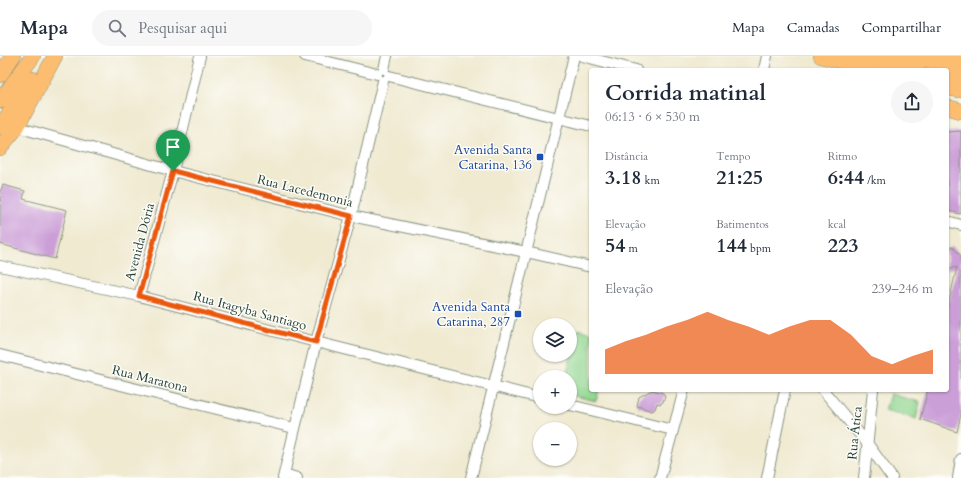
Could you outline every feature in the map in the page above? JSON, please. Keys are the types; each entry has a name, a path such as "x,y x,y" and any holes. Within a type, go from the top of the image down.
{"highway":[{"path":"0,75 12,56"},
{"path":"0,127 46,56"},
{"path":"0,148 17,127 55,56"},
{"path":"821,56 870,65 890,64 908,68"},
{"path":"0,101 32,58"},
{"path":"870,65 916,59 960,65"},
{"path":"949,73 960,65"},
{"path":"949,88 961,90"},
{"path":"949,108 961,111"}],"street":[{"name":"Avenida Dória","path":"139,296 173,171 200,56"},
{"path":"305,56 589,125"},
{"path":"297,478 283,476 316,342 351,216 388,56"},
{"path":"471,478 574,56"},
{"path":"582,56 628,68"},
{"path":"764,68 767,56"},
{"name":"Rua Lacedemonia","path":"17,127 173,171 351,216 589,267"},
{"path":"949,222 961,225"},
{"name":"Rua Itagyba Santiago","path":"0,266 139,296 533,396"},
{"name":"Rua Maratona","path":"0,354 294,428"},
{"path":"660,478 683,392"},
{"path":"767,478 785,392"},
{"path":"825,392 867,442 892,478"},
{"name":"Rua Ática","path":"864,478 874,392"},
{"path":"577,407 673,430"},
{"path":"958,478 961,459"}],"green space":[{"path":"578,329 589,332 589,392 598,392 596,401 577,397 577,370 568,370 570,362 577,362"},
{"path":"890,394 920,402 916,419 885,410"}],"building":[{"path":"961,131 961,214 949,211 949,132"},
{"path":"3,185 25,191 23,199 67,210 55,259 0,244 0,192"},
{"path":"952,246 961,256 961,414 957,432 920,419 927,392 949,392 949,301 957,267 949,269 949,249"},
{"path":"648,392 659,392 663,393 665,396 663,402 660,404 657,403 655,409 652,411 637,406 639,397"}],"place":[{"name":"Avenida Santa Catarina, 136","path":"540,157"},
{"name":"Avenida Santa Catarina, 287","path":"518,314"}],"route":[{"path":"173,171 351,216 316,342 139,296 173,171"}]}
